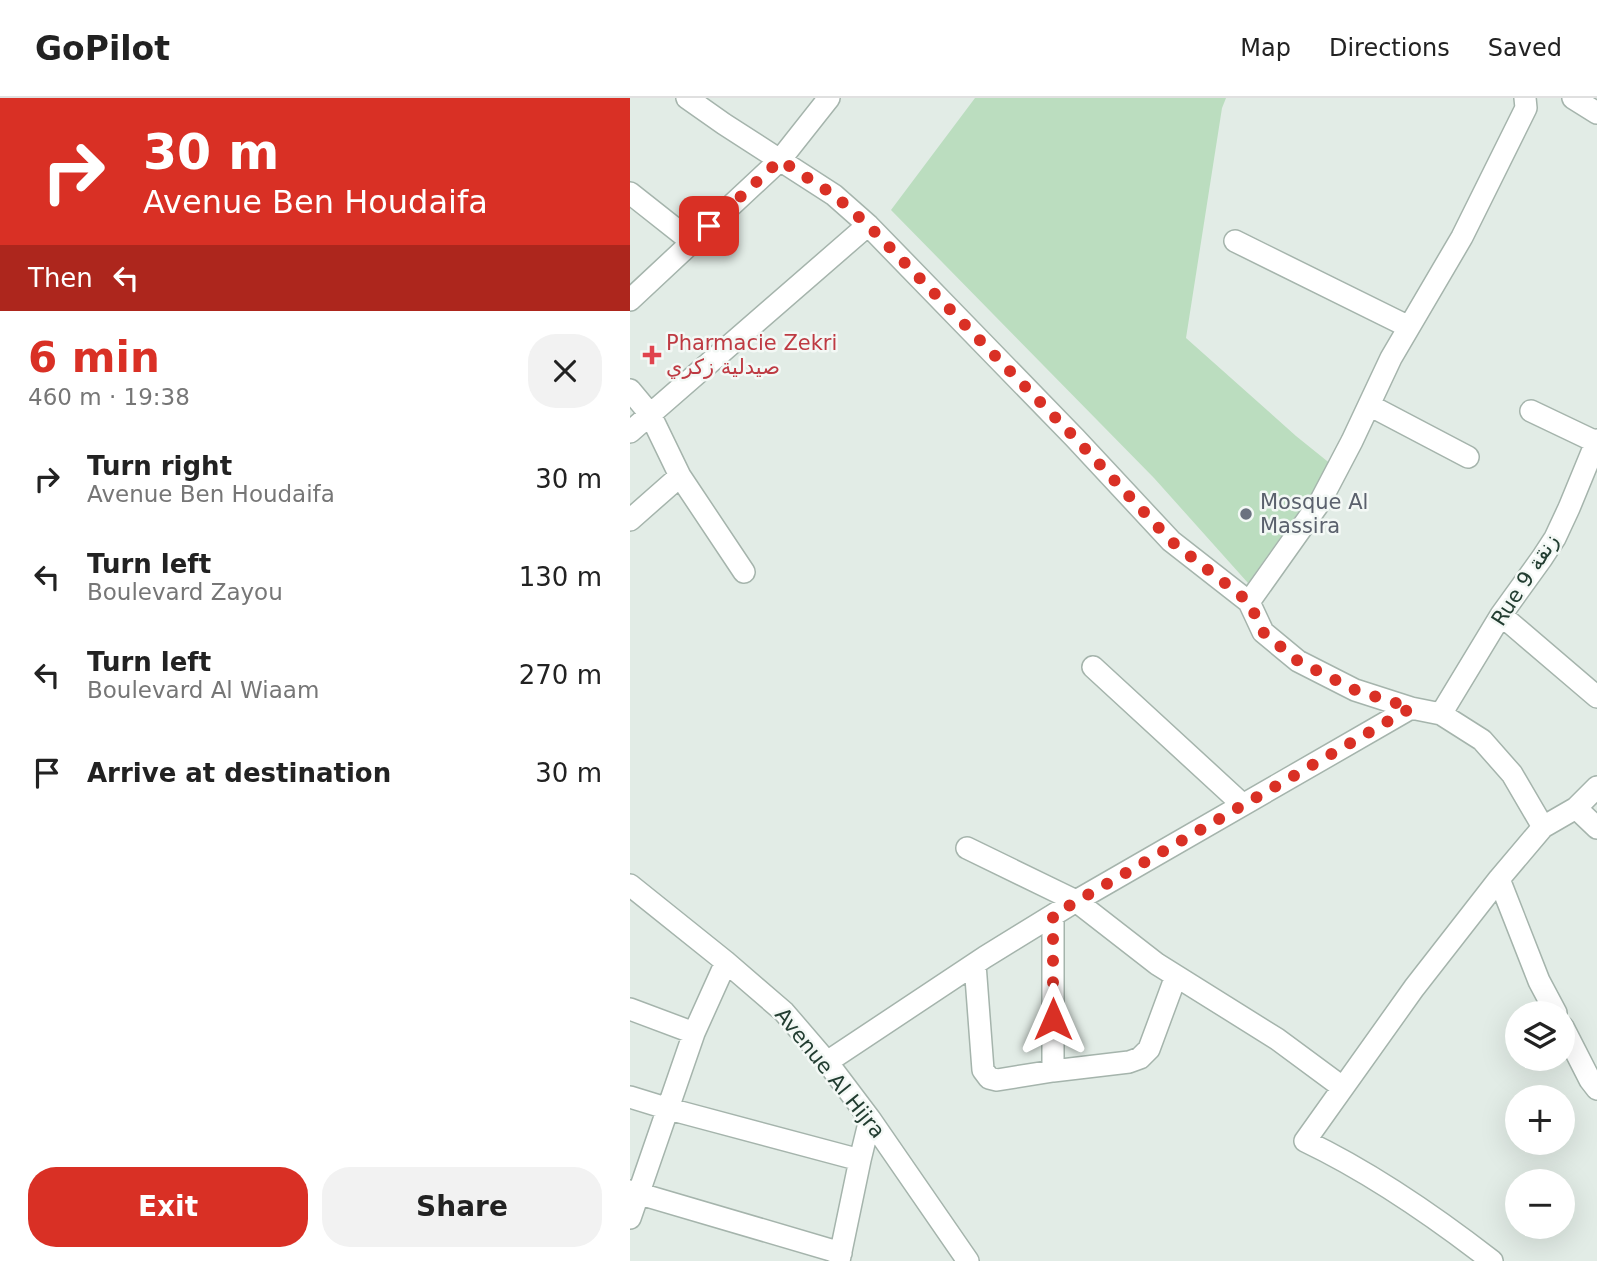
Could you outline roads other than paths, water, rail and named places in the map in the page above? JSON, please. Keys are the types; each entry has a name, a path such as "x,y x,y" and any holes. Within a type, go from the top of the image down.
{"street":[{"path":"687,98 834,195 868,225 1171,541 1249,602 1263,632 1298,661 1355,690 1411,708 1441,714 1482,740 1512,774 1543,827"},
{"path":"630,300 780,160 830,98"},
{"path":"1249,602 1320,502 1391,358 1462,237 1526,108 1525,98"},
{"path":"1573,98 1597,113"},
{"path":"630,193 691,242"},
{"path":"630,432 868,225"},
{"path":"1235,241 1409,327"},
{"path":"630,390 650,414 680,476 744,572"},
{"path":"1369,405 1468,457"},
{"path":"1531,411 1596,441"},
{"name":"Rue 9 زنقة","path":"1441,714 1501,615 1555,538 1596,441"},
{"path":"630,520 680,476"},
{"path":"1501,615 1597,697"},
{"path":"1093,667 1243,804"},
{"path":"827,1062 1076,901 1411,708"},
{"path":"1492,1261 1401,1196 1341,1158 1305,1141 1414,988 1499,879 1543,827 1576,808 1597,787"},
{"path":"1576,808 1597,828"},
{"path":"967,848 1076,901 1157,964 1277,1039 1342,1087"},
{"path":"1499,879 1539,981 1550,1001"},
{"name":"Avenue Al Hijra","path":"630,885 726,962 784,1013 827,1062 870,1119 968,1261"},
{"path":"1053,915 1054,1071"},
{"path":"630,1218 634,1192 669,1109 694,1033 726,962"},
{"path":"975,964 983,1070 989,1078 997,1080 1129,1062 1140,1058 1149,1049 1176,976"},
{"path":"630,1009 694,1033"},
{"path":"1575,1051 1597,1089"},
{"path":"630,1097 860,1160"},
{"path":"634,1192 840,1257 870,1119"}],"place":[{"name":"Pharmacie Zekri صيدلية زكري","path":"652,355"},
{"name":"Mosque Al Massira","path":"1246,514"}]}
